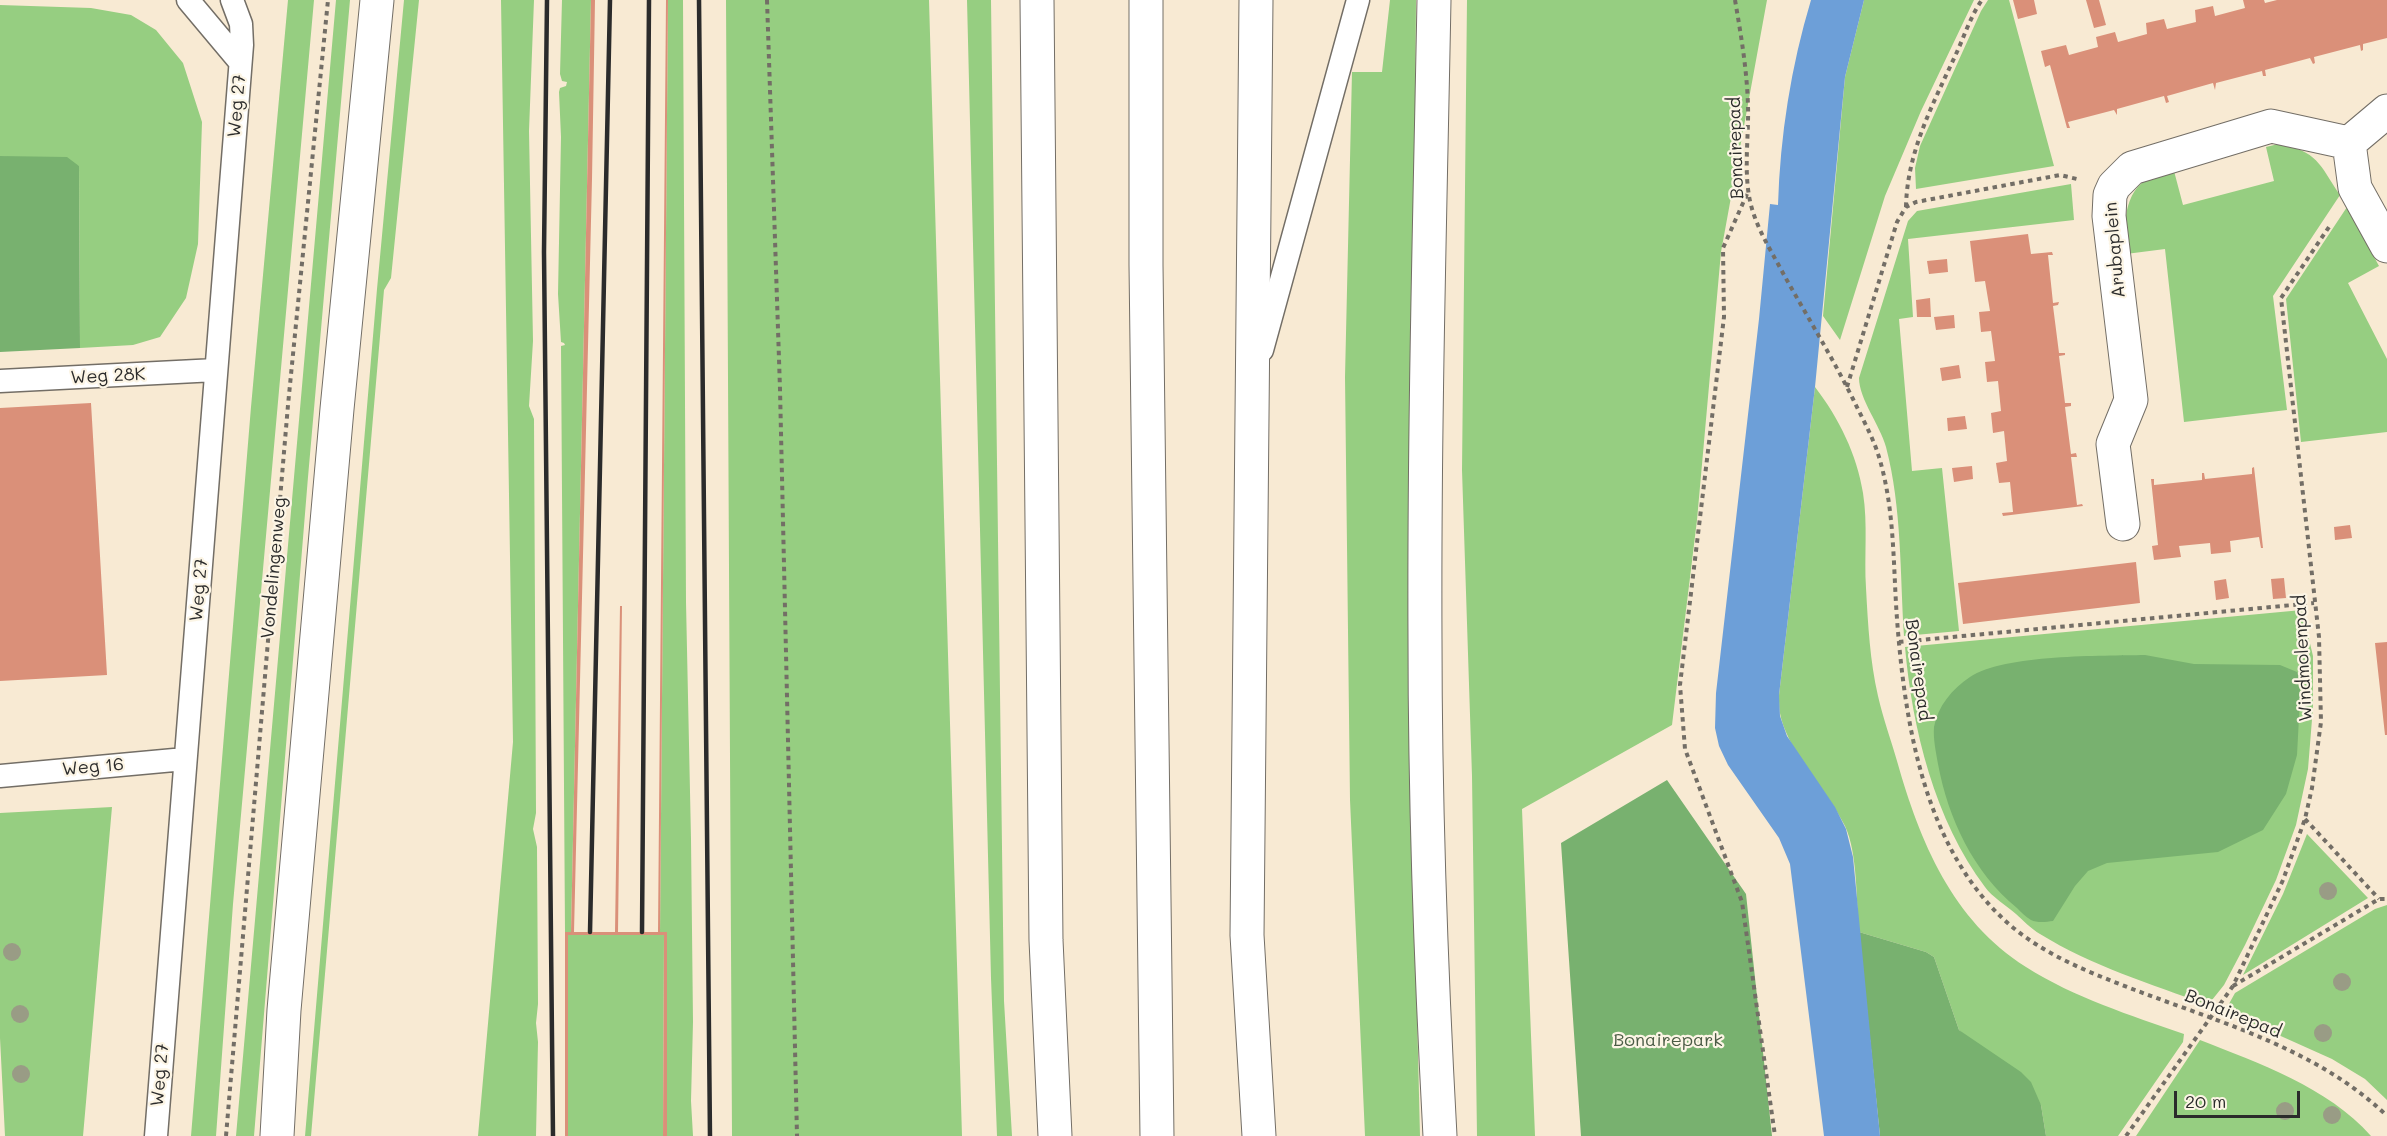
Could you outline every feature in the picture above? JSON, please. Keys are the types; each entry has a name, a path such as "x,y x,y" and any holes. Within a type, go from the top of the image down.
{"main road":[{"path":"277,1136 284,1010 333,457 377,0"},
{"path":"1037,0 1046,940 1055,1136"},
{"path":"1146,0 1146,324 1157,1136"},
{"path":"1256,0 1247,935 1259,1136"},
{"path":"1434,0 1426,425 1425,642 1431,953 1440,1136"},
{"path":"2387,111 2349,143 2355,188 2387,246"},
{"name":"Arubaplein","path":"2123,524 2113,444 2131,400 2109,216 2110,195 2114,186 2132,168 2271,126 2349,143"}],"lane":[{"path":"188,0 241,54"},
{"name":"Weg 27","path":"156,1136 241,54 241,24 232,0"},
{"path":"1253,384 1358,0"},
{"name":"Weg 28K","path":"0,381 216,370"},
{"name":"Weg 16","path":"0,776 185,759"}],"path":[{"name":"Vondelingenweg","path":"226,1136 281,487 328,0"},
{"path":"767,0 779,354 797,1136"},
{"name":"Bonairepad","path":"1735,0 1748,103 1748,193 1765,240 1847,388 1878,453 1886,481 1893,533 1899,642 1909,717 1929,801 1947,841 1978,892 2010,925 2051,954 2085,971 2210,1018 2301,1056 2364,1093 2387,1116"},
{"path":"1847,388 1898,222 1906,207 1906,185 1914,152 1928,116 1982,0"},
{"path":"1906,207 1916,202 2060,176 2114,186"},
{"name":"Windmolenpad","path":"2126,1136 2233,986 2283,880 2305,819 2312,788 2321,722 2319,637 2281,298 2355,188"},
{"path":"1748,193 1723,248 1724,317 1680,685 1685,749 1742,902 1775,1136"},
{"path":"1899,642 2314,603"},
{"path":"2305,819 2379,900"},
{"path":"2233,986 2379,900 2387,898"}],"green space":[{"path":"288,0 314,0 233,904 216,1136 191,1136 251,407"},
{"path":"336,0 350,0 254,1136 236,1136"},
{"path":"404,0 419,0 391,278 384,290 311,1136 305,1136 377,289"},
{"path":"501,0 534,0 529,131 533,341 529,406 534,419 536,813 533,829 537,847 538,1004 536,1136 478,1136 513,742"},
{"path":"562,0 591,0 571,932 565,932 561,346 565,345 561,342 558,294 561,137 559,92 567,82 562,81 560,74"},
{"path":"668,0 683,0 686,602 691,839 693,1136 667,1136 667,932 660,932"},
{"path":"726,0 929,0 962,1136 732,1136"},
{"path":"967,0 991,0 1004,1001 1012,1136 997,1136 991,978"},
{"path":"1390,0 1416,0 1410,724 1420,1136 1365,1136 1350,800 1345,377 1352,72 1382,72"},
{"path":"1467,0 1767,0 1721,252 1697,520 1672,725 1522,809 1535,1136 1477,1136 1472,776 1462,470"},
{"path":"1864,0 1974,0 1921,111 1885,196 1840,340 1823,316 1845,77"},
{"path":"1988,0 2009,0 2054,166 1916,189 1915,168 1920,146"},
{"path":"0,5 91,8 131,15 156,30 183,63 202,122 198,244 186,298 160,337 133,345 80,348 79,166 0,156"},
{"path":"2278,144 2310,155 2322,167 2340,195 2273,296 2287,410 2184,422 2165,249 2126,254 2125,222 2130,201 2142,183 2151,177 2174,171 2183,205 2274,181 2266,147"},
{"path":"0,156 67,157 79,166 80,348 0,352"},
{"path":"2071,184 2074,220 1908,239 1913,317 1899,319 1912,471 1942,468 1959,631 1904,636 1900,541 1891,470 1886,447 1862,395 1859,378 1908,221 1917,211"},
{"path":"2347,207 2379,266 2348,283 2387,359 2387,432 2301,442 2286,299"},
{"path":"1815,387 1832,411 1846,437 1860,479 1865,517 1869,629 1875,683 1916,821 1942,877 1978,926 2000,948 2026,967 2083,997 2184,1034 2183,1042 2118,1136 2046,1136 2041,1105 1959,1030 1934,957 1926,952 1859,932 1854,864 1849,837 1838,812 1793,747 1786,733 1779,707"},
{"path":"2302,610 2313,656 2313,707 2308,769 2296,825 2276,880 2245,945 2224,985 2208,1005 2080,956 2033,930 1988,891 1967,861 1952,833 1929,773 1913,709 1905,647"},
{"path":"2145,655 2194,664 2280,665 2297,672 2301,680 2297,755 2286,794 2263,830 2218,852 2107,863 2088,871 2075,886 2053,921 2031,920 2001,894 1988,878 1975,861 1956,824 1942,784 1935,745 1934,727 1939,712 1957,687 1986,669 2029,660 2080,656"},
{"name":"Bonairepark","path":"1667,780 1746,894 1772,1136 1581,1136 1561,843"},
{"path":"112,807 83,1136 5,1136 0,1038 0,813"},
{"path":"2307,834 2368,898 2243,975 2283,894"},
{"path":"2387,905 2387,1100 2365,1079 2332,1059 2225,1011 2235,993 2375,909"},
{"path":"1859,932 1926,952 1934,957 1959,1030 2021,1072 2031,1082 2041,1105 2046,1136 1880,1136"},
{"path":"568,935 664,935 663,1136 568,1136"},
{"path":"2200,1040 2291,1078 2313,1090 2354,1119 2371,1136 2136,1136"}],"water":[{"path":"1811,0 1864,0 1845,77 1815,387 1779,695 1780,716 1787,736 1835,807 1846,829 1853,857 1880,1136 1824,1136 1790,864 1779,838 1728,765 1719,746 1715,728 1716,693 1770,204 1778,205 1781,153 1788,101"}],"building":[{"path":"591,0 595,0 592,179 574,932 615,932 620,606 622,606 618,932 658,932 666,0 668,0 660,932 667,932 667,1136 663,1136 664,935 568,935 568,1136 565,1136 565,932 571,932"},
{"path":"2013,0 2034,0 2037,14 2018,19"},
{"path":"2086,0 2099,0 2106,25 2094,28"},
{"path":"2243,0 2264,0 2265,3 2277,0 2387,0 2387,38 2363,44 2361,51 2360,45 2314,57 2315,63 2313,64 2310,58 2265,70 2266,76 2263,76 2262,71 2216,83 2215,90 2213,83 2167,96 2169,102 2166,103 2164,96 2117,109 2117,115 2114,110 2068,122 2070,128 2067,128 2050,65 2045,67 2041,51 2066,45 2069,55 2098,47 2096,37 2115,32 2118,42 2147,34 2146,23 2164,19 2167,29 2196,22 2195,10 2213,6 2215,16 2245,8"},
{"path":"2028,234 2031,254 2052,252 2053,255 2048,255 2053,303 2059,302 2058,305 2053,306 2059,353 2065,353 2059,356 2065,403 2071,403 2071,406 2065,407 2071,454 2076,453 2077,457 2071,457 2077,505 2082,504 2083,506 2003,516 2002,513 2013,512 2010,482 1999,483 1996,463 2007,461 2004,431 1993,433 1991,413 2001,411 1998,381 1987,382 1985,362 1995,361 1991,331 1981,332 1979,312 1990,311 1985,281 1975,282 1970,241"},
{"path":"1947,259 1948,272 1929,274 1927,261"},
{"path":"1930,298 1931,317 1917,317 1916,300"},
{"path":"1954,315 1955,328 1936,330 1934,317"},
{"path":"1959,365 1961,378 1942,381 1940,368"},
{"path":"91,403 107,675 0,681 0,408"},
{"path":"1965,416 1967,429 1948,431 1947,418"},
{"path":"1972,466 1973,479 1954,482 1952,468"},
{"path":"2254,467 2263,548 2261,548 2259,537 2230,541 2231,552 2211,554 2210,543 2179,546 2181,557 2154,560 2152,546 2158,545 2151,479 2154,479 2154,485 2202,480 2202,473 2205,479 2252,474"},
{"path":"2350,525 2352,538 2335,540 2334,527"},
{"path":"2136,562 2140,603 1963,624 1958,583"},
{"path":"2284,578 2286,598 2273,599 2271,579"},
{"path":"2226,579 2229,598 2216,600 2214,581"},
{"path":"2387,642 2387,735 2385,735 2375,643"}],"railway":[{"path":"547,0 544,252 553,1136"},
{"path":"590,932 610,0"},
{"path":"642,932 649,0"},
{"path":"699,0 710,1136"}]}
